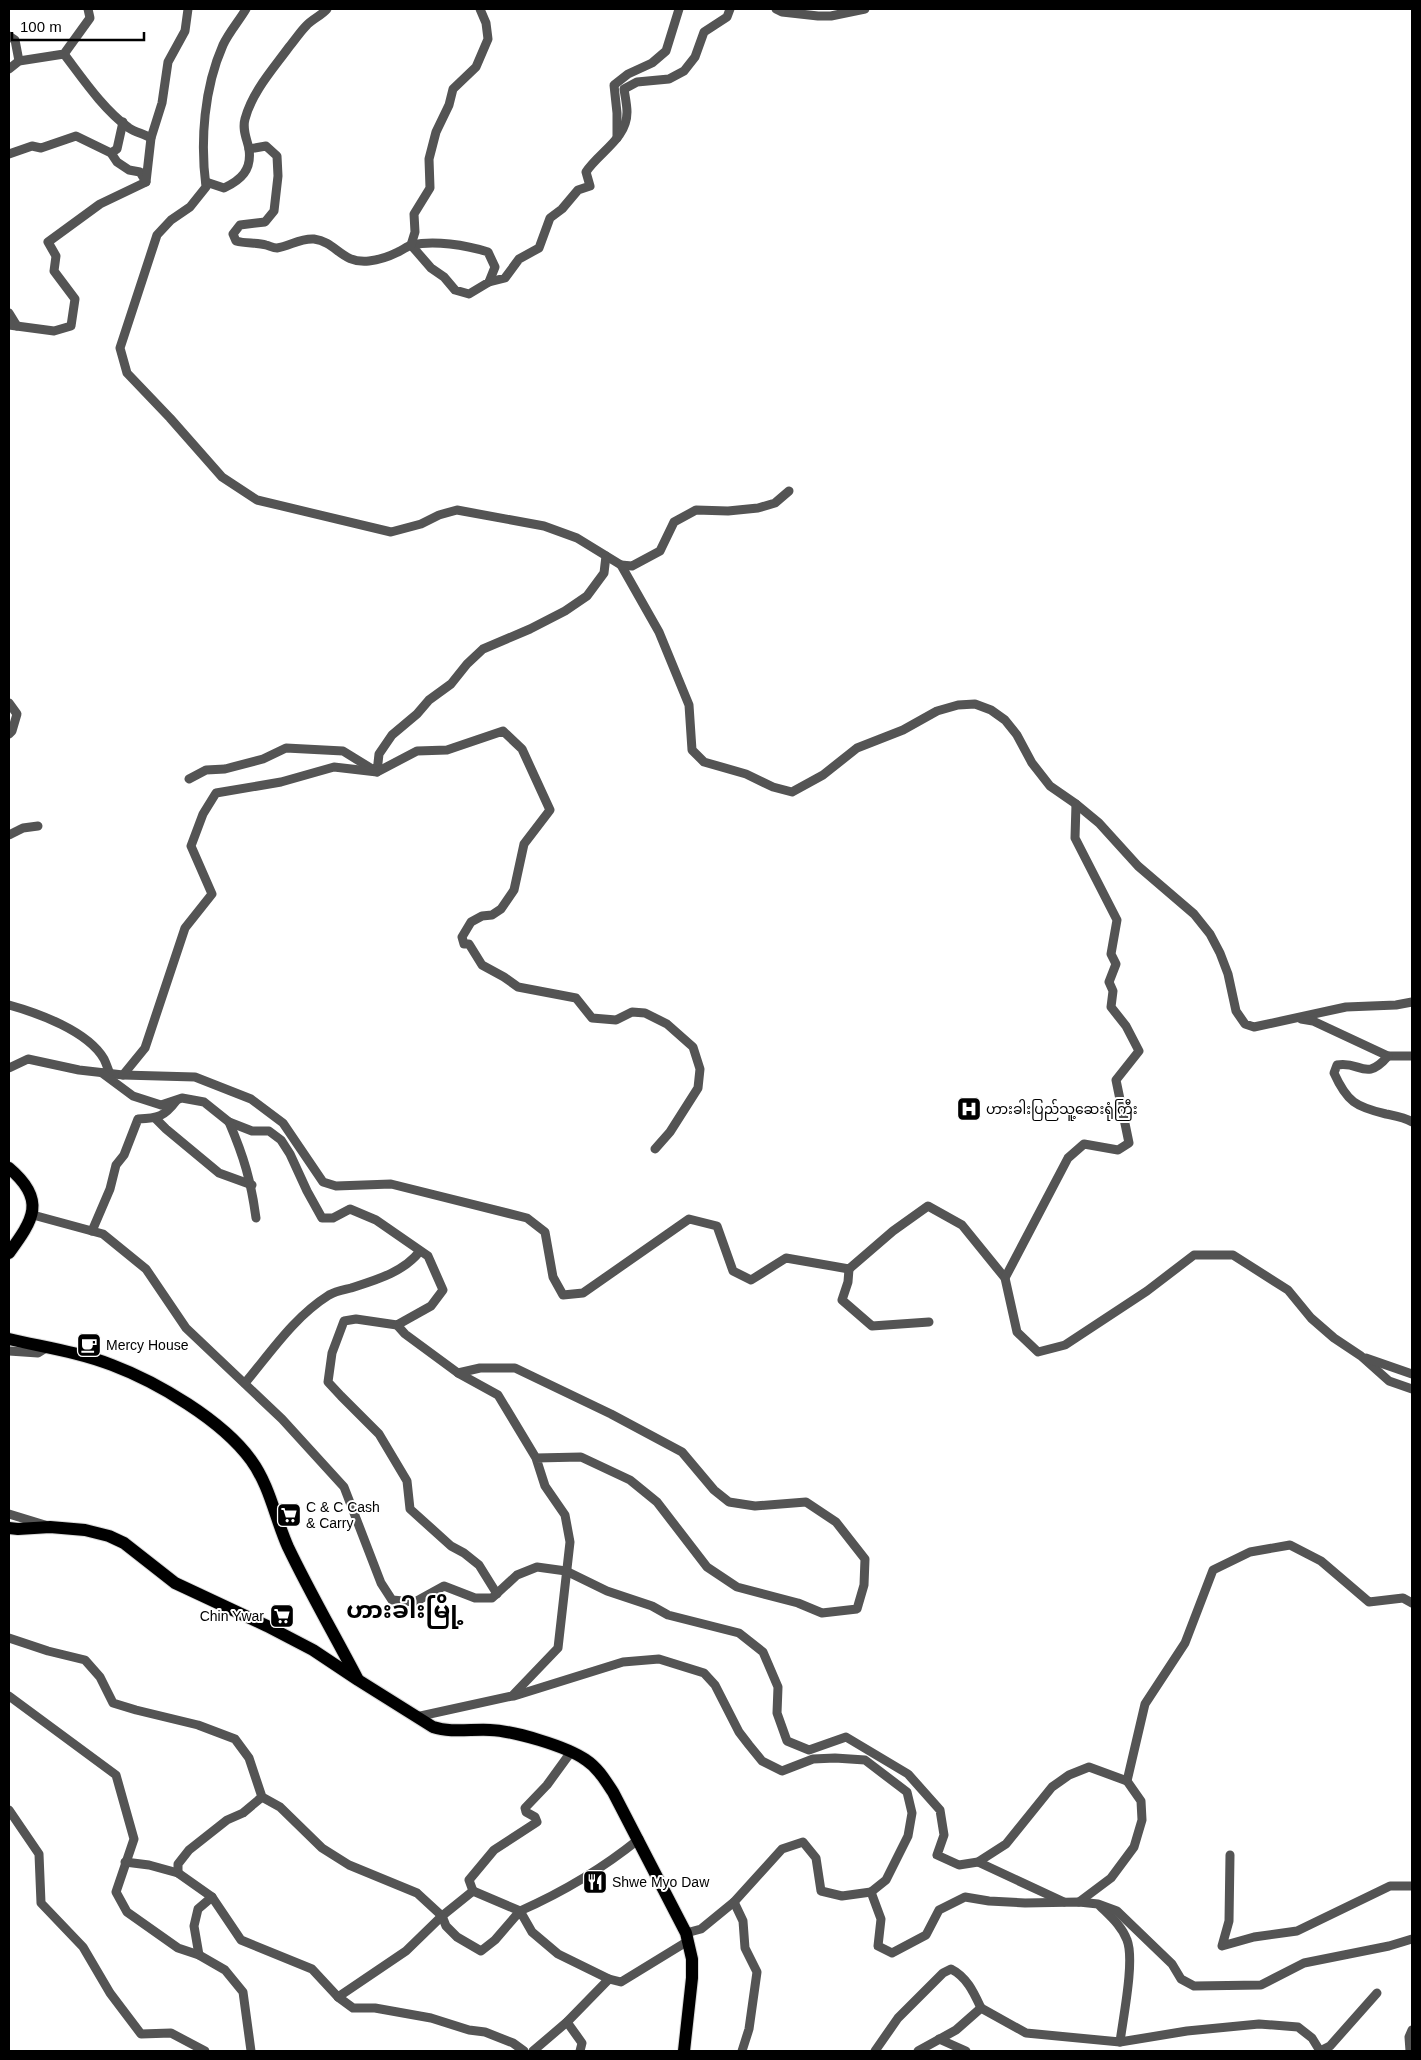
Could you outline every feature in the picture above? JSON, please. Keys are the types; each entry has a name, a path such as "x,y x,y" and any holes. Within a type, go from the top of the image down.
{"highway":[{"path":"9,1168 25,1185 32,1204 33,1215 9,1253"},
{"path":"9,1339 69,1352 112,1365 154,1385 212,1421 242,1449 265,1482 289,1548 358,1680"},
{"path":"9,1528 50,1527 85,1530 108,1536 124,1543 175,1583 313,1650 416,1717 441,1730 493,1730 514,1733 572,1752 585,1759 602,1775 639,1840 687,1937 692,1959 692,1978 684,2051"}],"street":[{"path":"9,69 19,60 64,54 90,18 88,9"},
{"path":"146,182 151,138 162,103 168,62 185,31 188,9"},
{"path":"246,9 223,44 213,75 205,118 203,163 206,187 190,207 171,220 157,235 120,348 127,373 222,477 257,500 391,532 421,524 439,515 457,510 544,526 577,538 621,565 632,566 660,551 674,522 696,510 728,511 758,508 775,502 789,491"},
{"path":"206,182 224,188 244,176 249,160 249,149 244,136 244,121 250,106 268,75 306,26 327,9"},
{"path":"411,245 415,232 414,214 430,188 429,159 436,132 449,104 453,89 476,67 488,39 480,9"},
{"path":"617,138 614,85 628,74 652,63 666,51 679,9"},
{"path":"411,245 431,268 444,277 455,290 469,294 488,282 505,278 518,259 540,248 550,218 562,209 578,190 590,186 586,172 622,130 627,113 624,89 636,82 668,79 684,71 695,57 704,32 728,17 730,9"},
{"path":"776,9 782,12 818,16 831,16 865,9"},
{"path":"9,36 15,40 19,60"},
{"path":"64,54 88,86 123,122 130,128 151,138"},
{"path":"111,153 117,149 123,122"},
{"path":"9,154 32,146 40,148 76,136 111,153 117,162 129,170 140,172 146,182"},
{"path":"249,149 266,146 277,156 277,196 274,211 265,222 240,226 233,234 236,241 254,242 276,248 299,240 312,239 324,241 339,254 358,261 379,259 398,253 411,245 472,247 488,252 495,267 488,282"},
{"path":"9,313 13,325 54,331 71,326 75,299 54,271 56,256 48,242 100,204 146,182"},
{"path":"377,772 379,754 392,735 417,714 429,700 451,684 483,648 565,611 587,596 604,572 606,556"},
{"path":"621,565 659,632 667,650 689,705 692,750 704,762 746,774 773,787 792,792 823,775 857,748 903,730 937,711 958,705 975,704 991,710 1005,720 1017,735 1032,763 1050,786 1099,823 1138,866 1188,908 1210,934 1228,974 1236,1011 1245,1024 1254,1027 1346,1007 1396,1005 1412,1002"},
{"path":"9,703 17,714 12,731 9,734"},
{"path":"123,1075 145,1048 186,928 212,894 191,846 203,814 216,793 281,782 334,767 377,772 417,751 446,750 503,731 522,749 550,810 524,844 514,890 501,909 492,915 482,916 471,922 462,937 464,944 469,944 482,965 518,987 576,998 592,1018 616,1020 632,1012 645,1013 666,1024 693,1047 700,1069 698,1088 674,1126 655,1149"},
{"path":"189,779 206,770 225,770 263,759 286,748 343,751 377,772"},
{"path":"1005,1278 1068,1158 1084,1144 1118,1150 1129,1143 1116,1080 1139,1050 1126,1026 1111,1007 1113,990 1109,982 1116,964 1111,954 1117,920 1075,838 1076,804"},
{"path":"9,835 24,828 38,826"},
{"path":"9,1006 32,1012 86,1039 104,1058 106,1073 134,1096 161,1105 182,1098 204,1102 228,1122 252,1132 269,1131 281,1140 290,1154 322,1218 333,1218 350,1209 376,1220 428,1256 443,1290 431,1306 397,1325 356,1319 344,1321 332,1353 328,1382 379,1434 407,1481 410,1509 451,1546 464,1553 479,1565 497,1594"},
{"path":"1294,1018 1313,1021 1388,1056 1412,1056"},
{"path":"1388,1056 1373,1069 1362,1070 1342,1064 1337,1065 1334,1073 1341,1089 1357,1106 1402,1117 1412,1122"},
{"path":"9,1068 28,1059 123,1075 195,1077 251,1099 283,1123 323,1182 336,1186 391,1184 527,1218 545,1232 553,1277 563,1295 583,1293 689,1219 717,1226 733,1271 752,1280 786,1258 849,1269"},
{"path":"92,1231 110,1189 116,1165 128,1147 138,1119 156,1118 167,1112 176,1100"},
{"path":"156,1118 166,1129 219,1173 252,1186"},
{"path":"228,1122 244,1156 252,1186 256,1218"},
{"path":"929,1322 872,1326 842,1300 848,1282 849,1269 893,1231 928,1206 962,1225 1005,1278 1017,1332 1038,1352 1065,1345 1147,1291 1194,1255 1233,1256 1288,1290 1311,1318 1334,1338 1361,1356 1389,1381 1412,1389"},
{"path":"33,1215 102,1234 146,1269 186,1328 282,1419 344,1487 381,1583 392,1600 415,1602 444,1586 475,1598 492,1598 517,1575 537,1567 566,1571 607,1591 652,1606 668,1615 739,1633 763,1652 778,1687 776,1713 787,1741 808,1750 846,1737 908,1774 940,1810 944,1835 937,1855 959,1865 978,1862 1006,1844 1052,1788 1069,1775 1089,1767 1127,1781 1141,1801 1142,1820 1134,1847 1111,1878 1079,1902"},
{"path":"244,1383 294,1322 328,1296 339,1290 398,1270 415,1258 420,1251"},
{"path":"397,1325 405,1334 432,1355 458,1373 498,1395 536,1458 545,1486 565,1515 570,1542 558,1648 512,1696"},
{"path":"9,1351 38,1353 46,1348"},
{"path":"1361,1356 1412,1374"},
{"path":"458,1373 480,1368 515,1368 570,1394 682,1452 714,1490 729,1502 755,1506 806,1502 836,1522 865,1559 864,1585 857,1609 822,1613 798,1604 737,1587 707,1567 657,1502 630,1480 581,1458 536,1458"},
{"path":"9,1514 50,1527"},
{"path":"1127,1781 1145,1704 1185,1643 1213,1570 1250,1552 1290,1545 1321,1561 1369,1602 1403,1598 1412,1603"},
{"path":"9,1638 48,1651 85,1660 100,1676 113,1703 198,1725 235,1739 249,1758 262,1797 280,1807 322,1848 349,1865 418,1892 442,1916 446,1926 457,1937 482,1951 495,1940 520,1911 554,1896 607,1865 639,1840"},
{"path":"416,1717 512,1696 623,1662 659,1659 704,1673 715,1685 739,1732 762,1761 782,1771 813,1759 865,1760 907,1792 912,1814 908,1836 886,1880 871,1892 842,1896 821,1891 816,1858 803,1842 782,1849 734,1902 701,1929 621,1982 558,1954 532,1932 520,1911 473,1891 469,1880 494,1850 536,1822 535,1817 526,1812 525,1808 572,1752"},
{"path":"9,1696 116,1775 134,1839 116,1892 127,1912 178,1948 199,1955 225,1970 243,1992 251,2051"},
{"path":"178,1874 178,1864 189,1850 227,1820 243,1813 262,1797"},
{"path":"9,1810 39,1854 41,1903 83,1947 110,1993 141,2034 171,2033 188,2047 205,2051"},
{"path":"1230,1855 1229,1921 1222,1946 1254,1937 1297,1931 1390,1886 1412,1886"},
{"path":"125,1862 149,1865 178,1874 212,1897 241,1940 312,1969 338,1997 353,2008 375,2008 431,2018 469,2030 485,2032 513,2043 524,2051"},
{"path":"978,1862 1067,1903"},
{"path":"338,1997 406,1951 442,1916 473,1891"},
{"path":"871,1892 881,1919 878,1946 892,1952 926,1935 939,1910 966,1897 988,1901 1098,1904 1117,1911 1172,1964 1181,1979 1194,1986 1261,1985 1304,1963 1389,1946 1412,1939"},
{"path":"199,1955 194,1926 198,1909 212,1897"},
{"path":"734,1902 743,1921 745,1948 757,1972 749,2029 742,2051"},
{"path":"1098,1904 1121,1927 1128,1941 1129,1971 1120,2042"},
{"path":"876,2051 898,2018 943,1973 951,1969 960,1973 972,1990 981,2008 1026,2033 1120,2042 1259,2024 1298,2028 1312,2038 1320,2051 1333,2049 1376,1993"},
{"path":"533,2051 566,2022 609,1978"},
{"path":"918,2051 956,2030 981,2008"},
{"path":"566,2022 582,2043 580,2051"},
{"path":"1410,2051 1409,2037 1412,2030"},
{"path":"939,2039 966,2051"}],"place":[{"name":"ဟားခါးပြည်သူ့ဆေးရုံကြီး","path":"969,1109"},
{"name":"Mercy House","path":"89,1345"},
{"name":"C & C Cash & Carry","path":"289,1515"},
{"name":"Chin Ywar","path":"282,1616"},
{"name":"Shwe Myo Daw","path":"595,1882"}],"district":[{"name":"ဟားခါးမြို့","path":"405,1610"}]}
